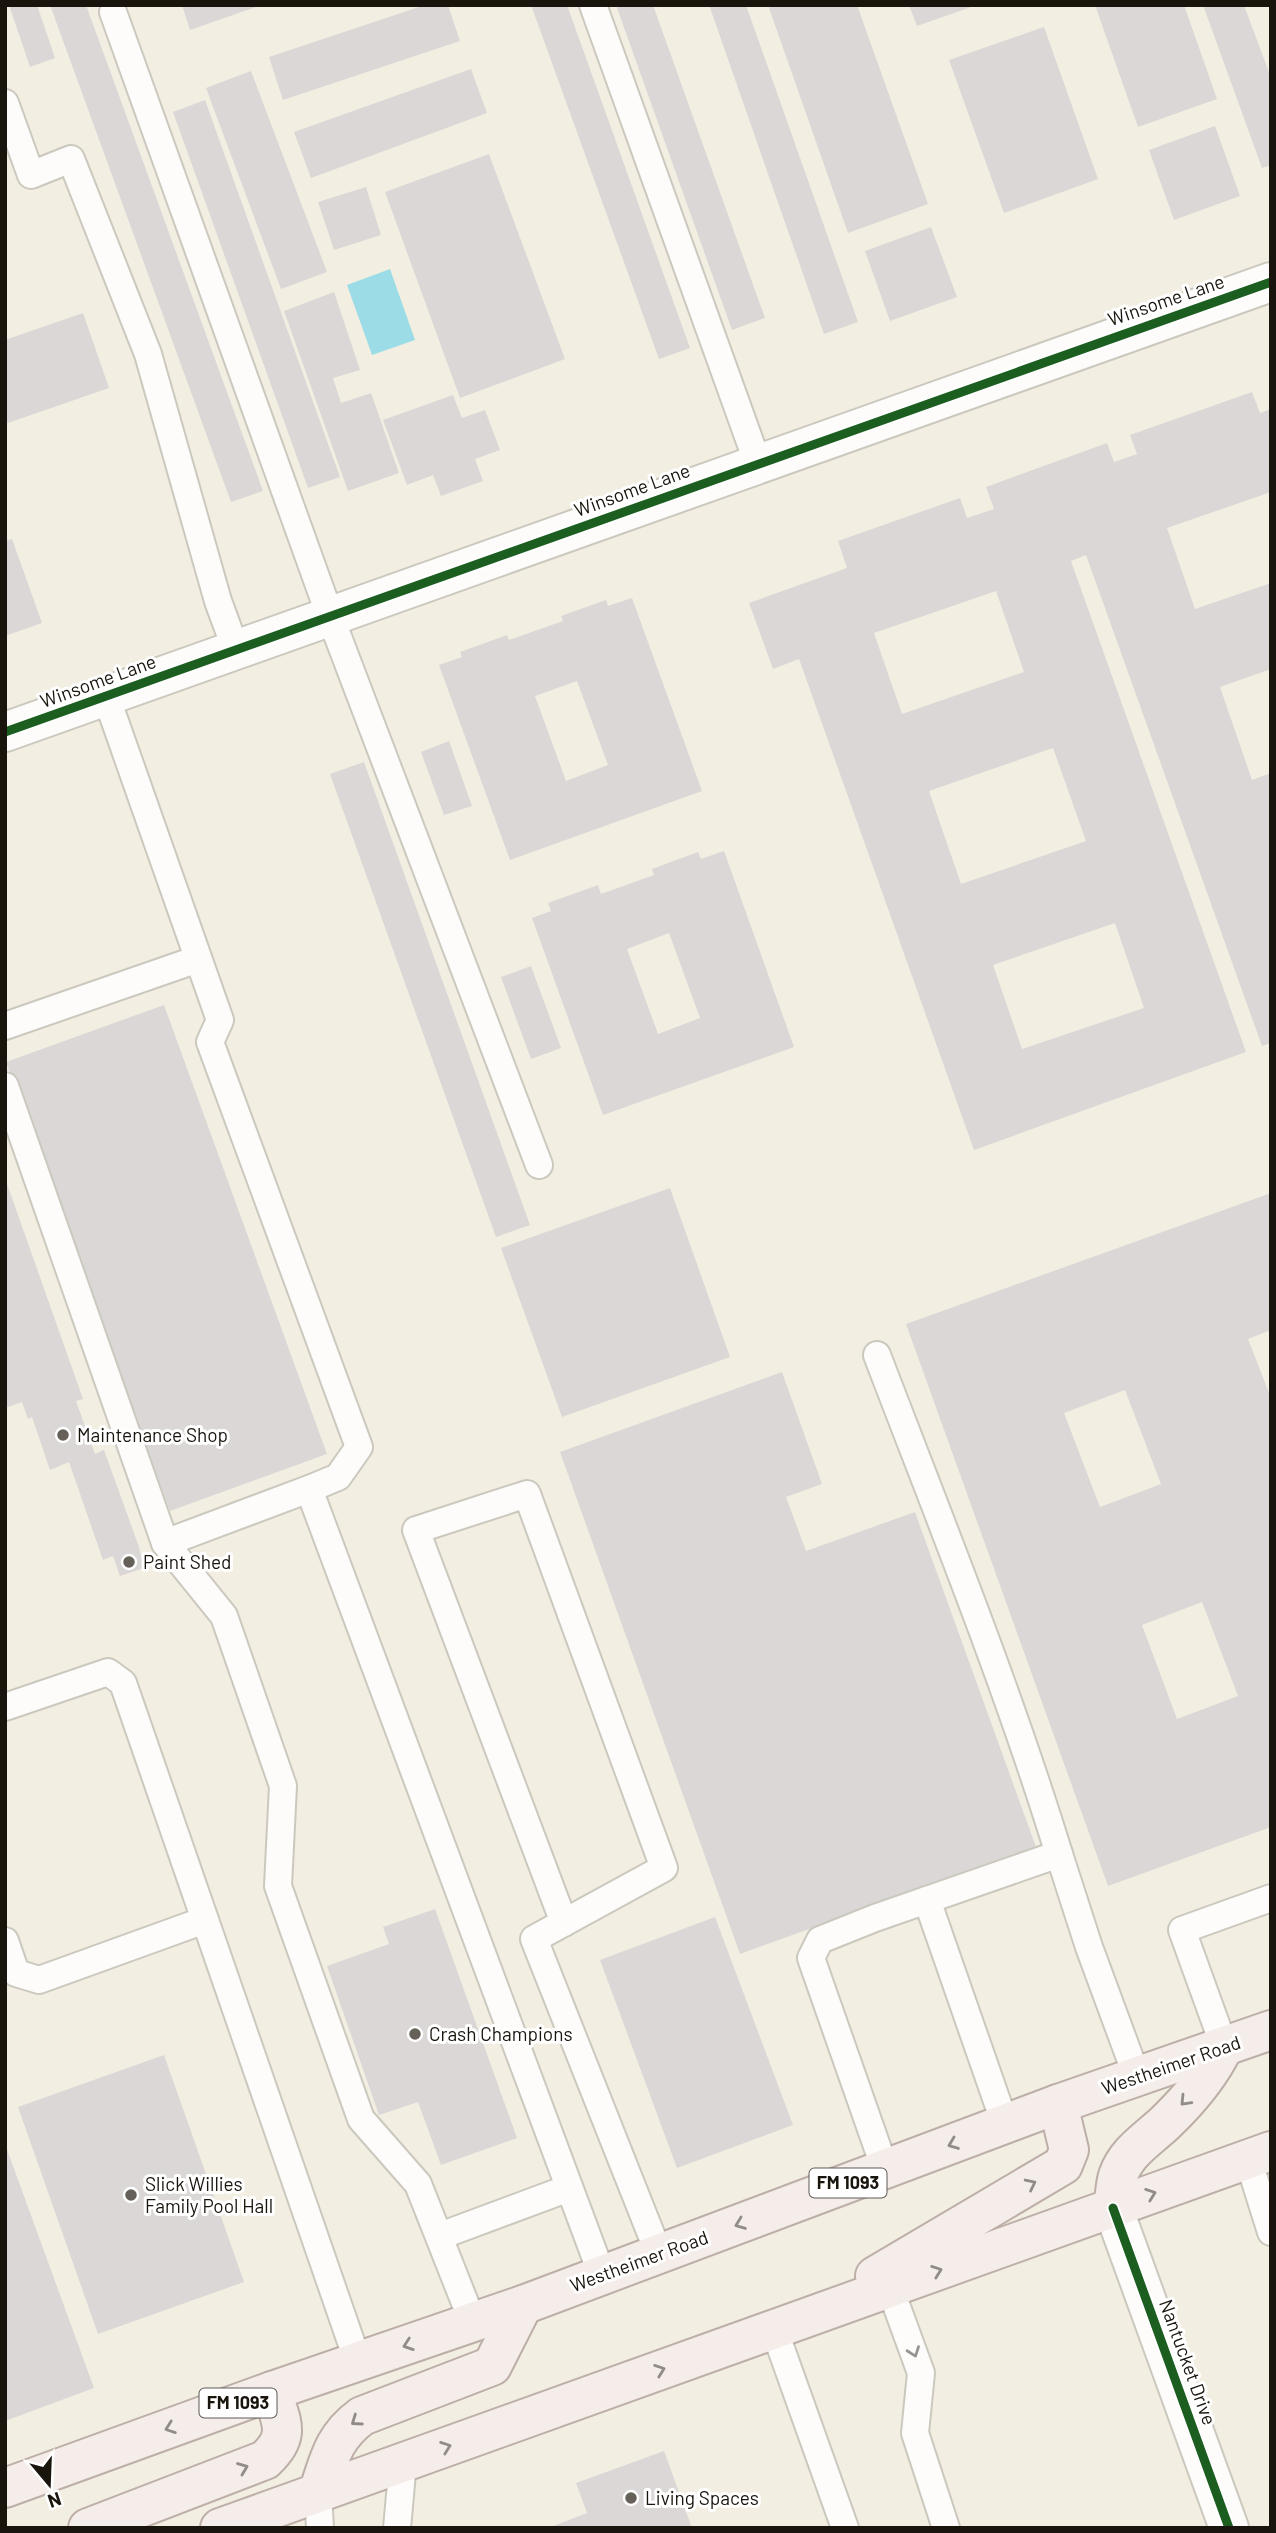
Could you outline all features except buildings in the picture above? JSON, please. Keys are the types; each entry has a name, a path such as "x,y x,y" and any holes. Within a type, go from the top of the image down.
{"main road":[{"name":"Westheimer Road","path":"5,2488 272,2391 523,2305 1058,2104 1271,2030"},
{"path":"1114,2208 1118,2176 1130,2154 1195,2091 1213,2070 1224,2046"},
{"path":"789,2324 1063,2165 1069,2150 1058,2104"},
{"path":"220,2528 319,2510 402,2462 1259,2155"},
{"path":"319,2510 335,2445 346,2428 362,2416 492,2365 523,2305"},
{"path":"88,2528 265,2460 279,2446 283,2429 272,2391"}],"street":[{"name":"Winsome Lane","path":"5,732 1271,282"},
{"name":"Nantucket Drive","path":"1114,2208 1229,2528"}],"lane":[{"path":"593,5 758,464"},
{"path":"113,12 330,616 539,1165"},
{"path":"5,103 32,175 72,159 148,354 218,601 236,650"},
{"path":"106,696 220,1020 210,1042 359,1447 338,1477 165,1543"},
{"path":"5,1026 198,958"},
{"path":"5,1086 165,1543 224,1616 279,1773 283,1786 278,1886 361,2119 418,2184 472,2323"},
{"path":"877,1355 997,1673 1042,1799 1089,1947 1137,2077"},
{"path":"309,1489 602,2275"},
{"path":"564,1923 416,1530 527,1494 664,1868 564,1923 534,1939 659,2254"},
{"path":"5,1707 108,1672 123,1683 358,2362"},
{"path":"885,2169 811,1958 820,1940 1059,1854"},
{"path":"1224,2046 1182,1930 1271,1898"},
{"path":"927,1900 1005,2124"},
{"path":"5,1941 16,1973 39,1980 205,1920"},
{"path":"1259,2155 1271,2232"},
{"path":"440,2236 569,2188"},
{"path":"890,2288 921,2372 915,2432 946,2528"},
{"path":"789,2324 845,2528"},
{"path":"397,2528 402,2462"}],"water":[{"path":"390,269 415,340 372,355 347,285"}],"cycle path":[{"path":"5,732 1271,282"},
{"path":"1113,2208 1229,2528"}],"place":[{"name":"Maintenance Shop","path":"63,1435"},
{"name":"Paint Shed","path":"129,1562"},
{"name":"Crash Champions","path":"415,2034"},
{"name":"Slick Willies Family Pool Hall","path":"131,2195"},
{"name":"Living Spaces","path":"631,2498"}]}
